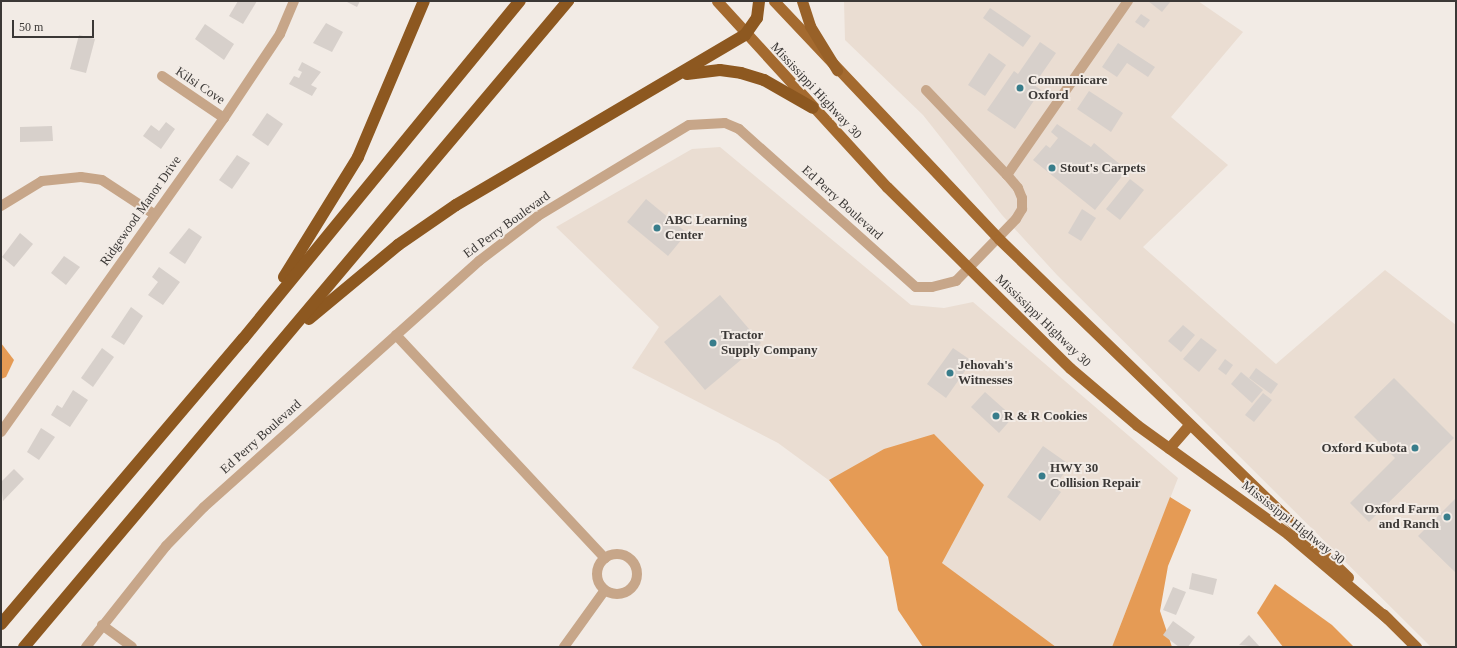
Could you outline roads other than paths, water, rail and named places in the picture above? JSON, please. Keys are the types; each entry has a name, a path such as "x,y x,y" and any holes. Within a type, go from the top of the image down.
{"highway":[{"path":"243,340 319,225 358,158 424,1"},
{"path":"1,624 243,340 520,1"},
{"path":"24,647 568,1"},
{"path":"276,349 352,281 456,205 673,79 745,35 757,18 759,1"},
{"path":"802,1 810,26 837,70"},
{"path":"673,79 698,71 741,73 764,80 812,108"}],"main road":[{"name":"Mississippi Highway 30","path":"716,1 812,108 969,269 1070,368 1169,448 1288,534 1388,619"},
{"name":"Mississippi Highway 30","path":"774,1 837,70 999,239 1189,425 1285,514 1416,647"},
{"path":"1169,448 1189,425"}],"street":[{"name":"Ridgewood Manor Drive","path":"1,432 154,214 224,118 280,34 294,1"},
{"path":"1007,175 1128,1"},
{"name":"Kilsi Cove","path":"162,76 224,118"},
{"name":"Ed Perry Boulevard","path":"86,647 102,624 166,546 204,507 479,261 538,216 689,125 705,122 725,123 739,129 916,287 932,288 956,281 999,239 1022,209 1018,188 926,90"},
{"path":"1,206 42,181 81,177 102,180 154,214"},
{"path":"396,335 605,558"},
{"path":"625,556 637,572 629,590 618,594 606,590 597,574 605,558 625,556"},
{"path":"564,647 606,590"},
{"path":"102,624 132,647"}],"place":[{"name":"Communicare Oxford","path":"1020,88"},
{"name":"Stout's Carpets","path":"1052,168"},
{"name":"ABC Learning Center","path":"657,228"},
{"name":"Tractor Supply Company","path":"713,343"},
{"name":"Jehovah's Witnesses","path":"950,373"},
{"name":"R & R Cookies","path":"996,416"},
{"name":"Oxford Kubota","path":"1415,448"},
{"name":"HWY 30 Collision Repair","path":"1042,476"},
{"name":"Oxford Farm and Ranch","path":"1447,517"}]}
